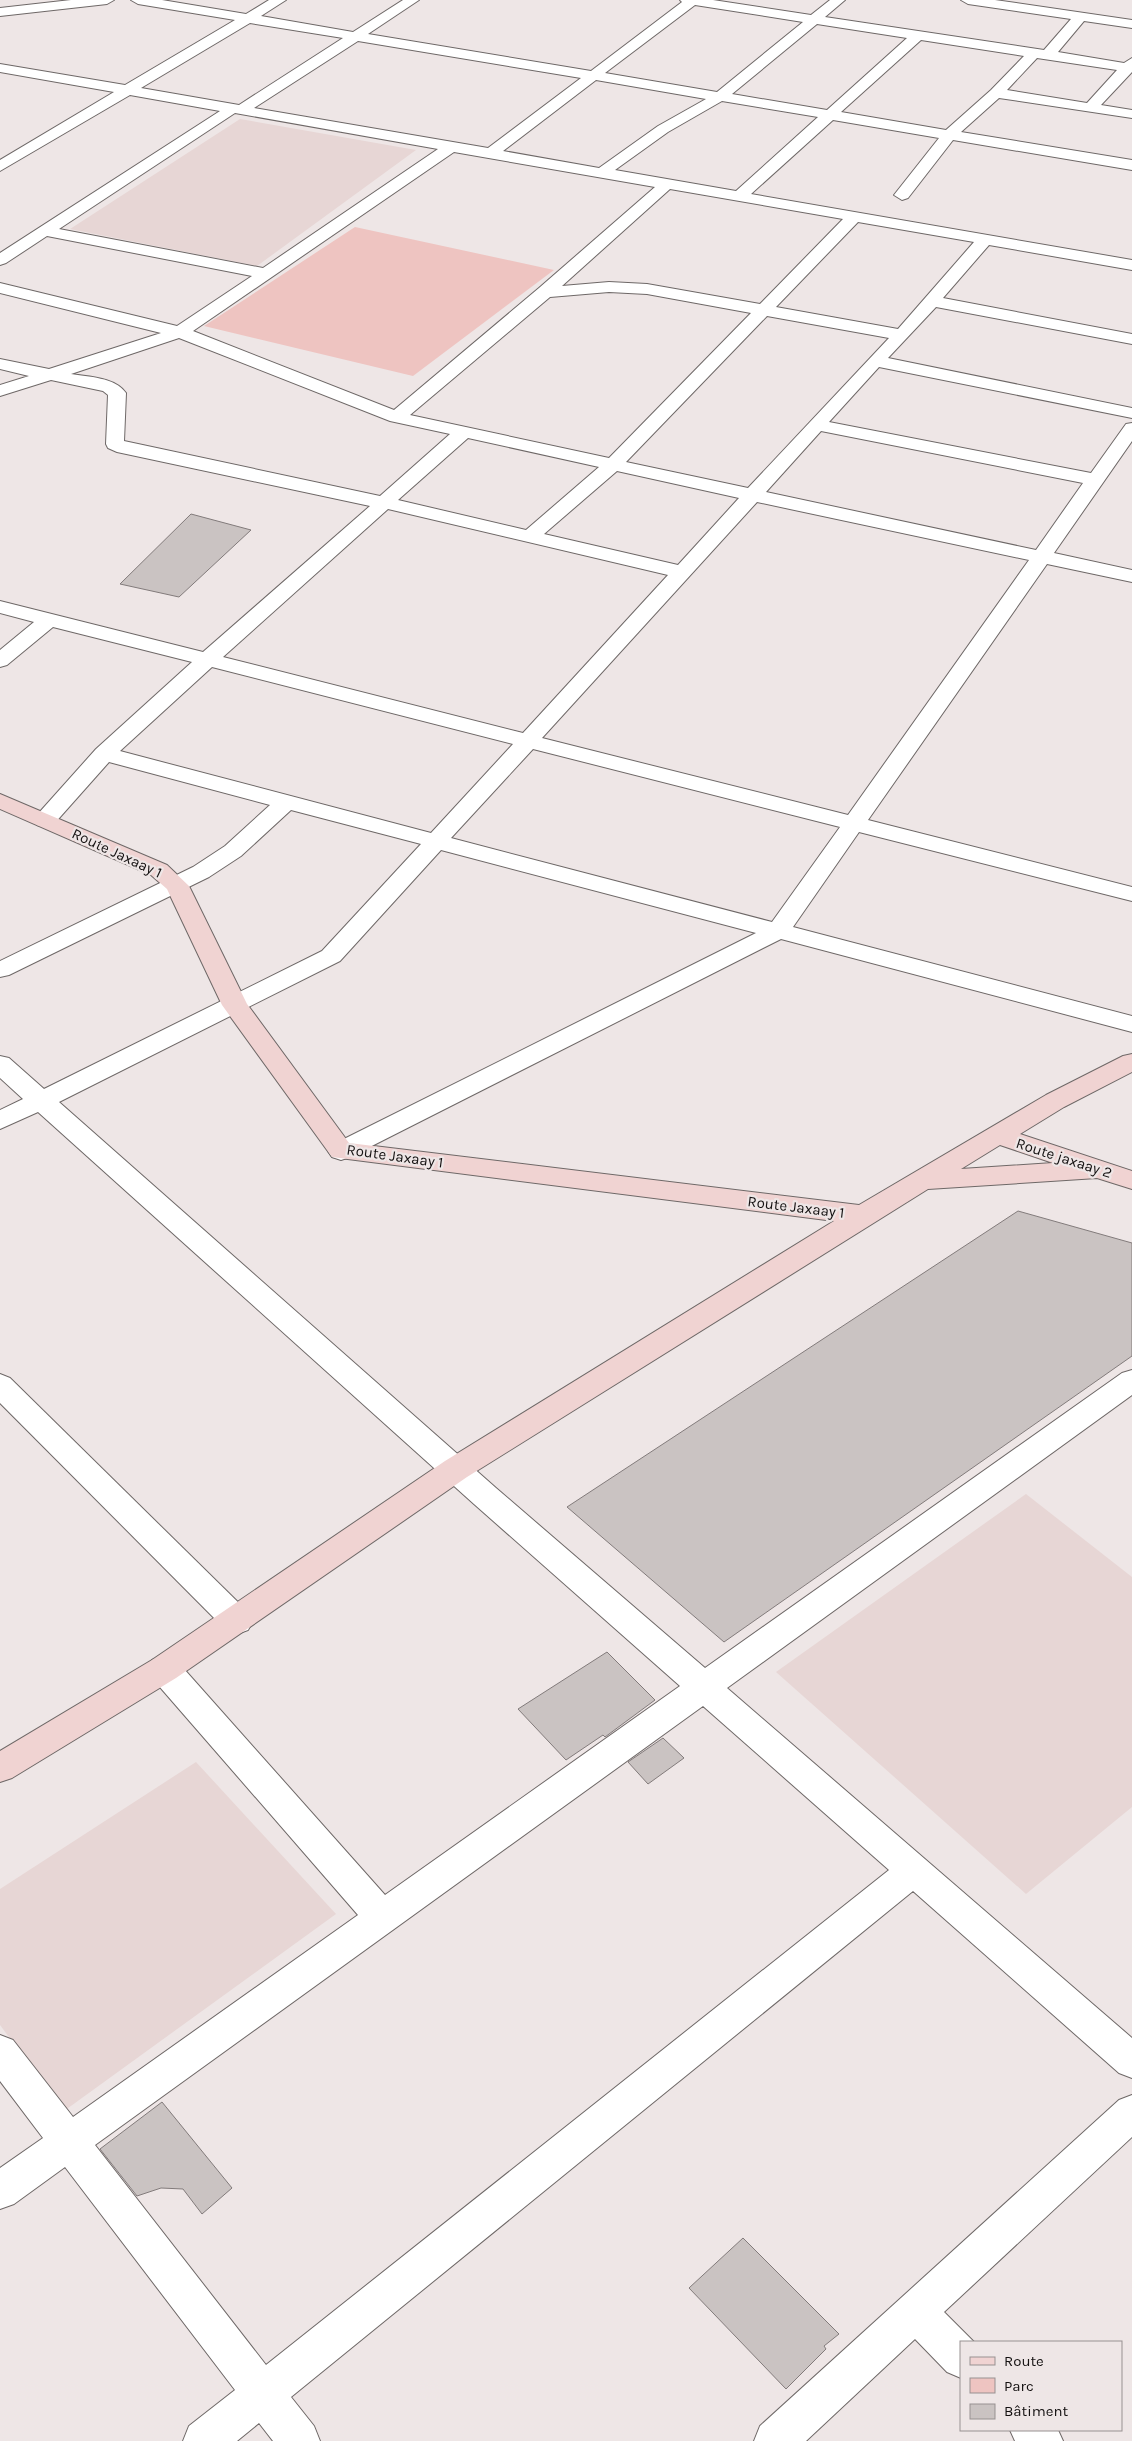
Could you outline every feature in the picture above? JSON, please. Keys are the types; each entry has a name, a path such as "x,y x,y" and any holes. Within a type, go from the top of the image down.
{"street":[{"path":"0,12 107,0"},
{"path":"138,0 1132,165"},
{"path":"0,166 278,0"},
{"path":"0,260 412,0"},
{"path":"490,153 594,75 689,0 1130,66"},
{"path":"602,173 663,129 722,96 838,0"},
{"path":"968,0 1132,24"},
{"path":"1048,55 1080,17"},
{"path":"739,197 918,35"},
{"path":"902,195 950,134 996,93 1034,53"},
{"path":"1091,107 1130,66"},
{"path":"0,68 1132,265"},
{"path":"0,81 18,71"},
{"path":"996,93 1132,114"},
{"path":"0,391 180,332 451,146"},
{"path":"0,153 16,156"},
{"path":"396,417 545,292 666,184"},
{"path":"529,537 613,465 854,216"},
{"path":"45,231 264,273"},
{"path":"0,1121 331,956 816,425 875,361 902,335 930,301 986,240"},
{"path":"545,292 627,287 902,335"},
{"path":"0,288 180,332 396,417 1132,576"},
{"path":"930,301 1132,339"},
{"path":"875,361 1132,413"},
{"path":"0,364 109,387 116,393 115,444 124,448 385,503 682,572"},
{"path":"816,425 1095,480"},
{"path":"342,1151 778,931 1132,428"},
{"path":"45,820 104,754 206,660 464,432"},
{"path":"0,607 1132,894"},
{"path":"0,661 48,620"},
{"path":"104,754 1132,1024"},
{"path":"0,970 177,886 233,851 286,802"},
{"name":"Route Jaxaay 1","path":"4,806 45,820 159,870 177,886 235,1005 342,1151 863,1215"},
{"path":"0,1768 164,1670 456,1470 863,1215 1055,1101 1132,1062"},
{"path":"0,1064 456,1470 1132,2060"},
{"name":"Route jaxaay 2","path":"996,1135 1132,1180"},
{"path":"922,1180 1099,1169"},
{"path":"0,2191 1132,1380"},
{"path":"0,1385 237,1621"},
{"path":"164,1670 382,1917"},
{"path":"204,2441 914,1870"},
{"path":"0,2052 299,2441"},
{"path":"775,2441 1132,2112"},
{"path":"915,2312 960,2357"},
{"path":"1032,2431 1042,2441"}],"shaded area":[{"path":"240,119 416,150 257,266 70,229"},
{"path":"1026,1494 1132,1577 1132,1807 1026,1894 776,1672"},
{"path":"196,1762 336,1914 64,2111 0,2025 0,1889"}],"green space":[{"path":"355,227 554,270 413,376 204,326"}],"building":[{"path":"191,514 251,530 179,597 120,584"},
{"path":"1018,1211 1132,1243 1132,1356 724,1642 567,1507"},
{"path":"607,1652 655,1700 605,1737 603,1735 566,1760 518,1709"},
{"path":"663,1738 684,1758 648,1784 628,1762"},
{"path":"162,2102 232,2188 202,2214 183,2189 161,2188 137,2196 100,2149"},
{"path":"743,2238 839,2334 824,2346 826,2349 786,2389 689,2288"}]}
